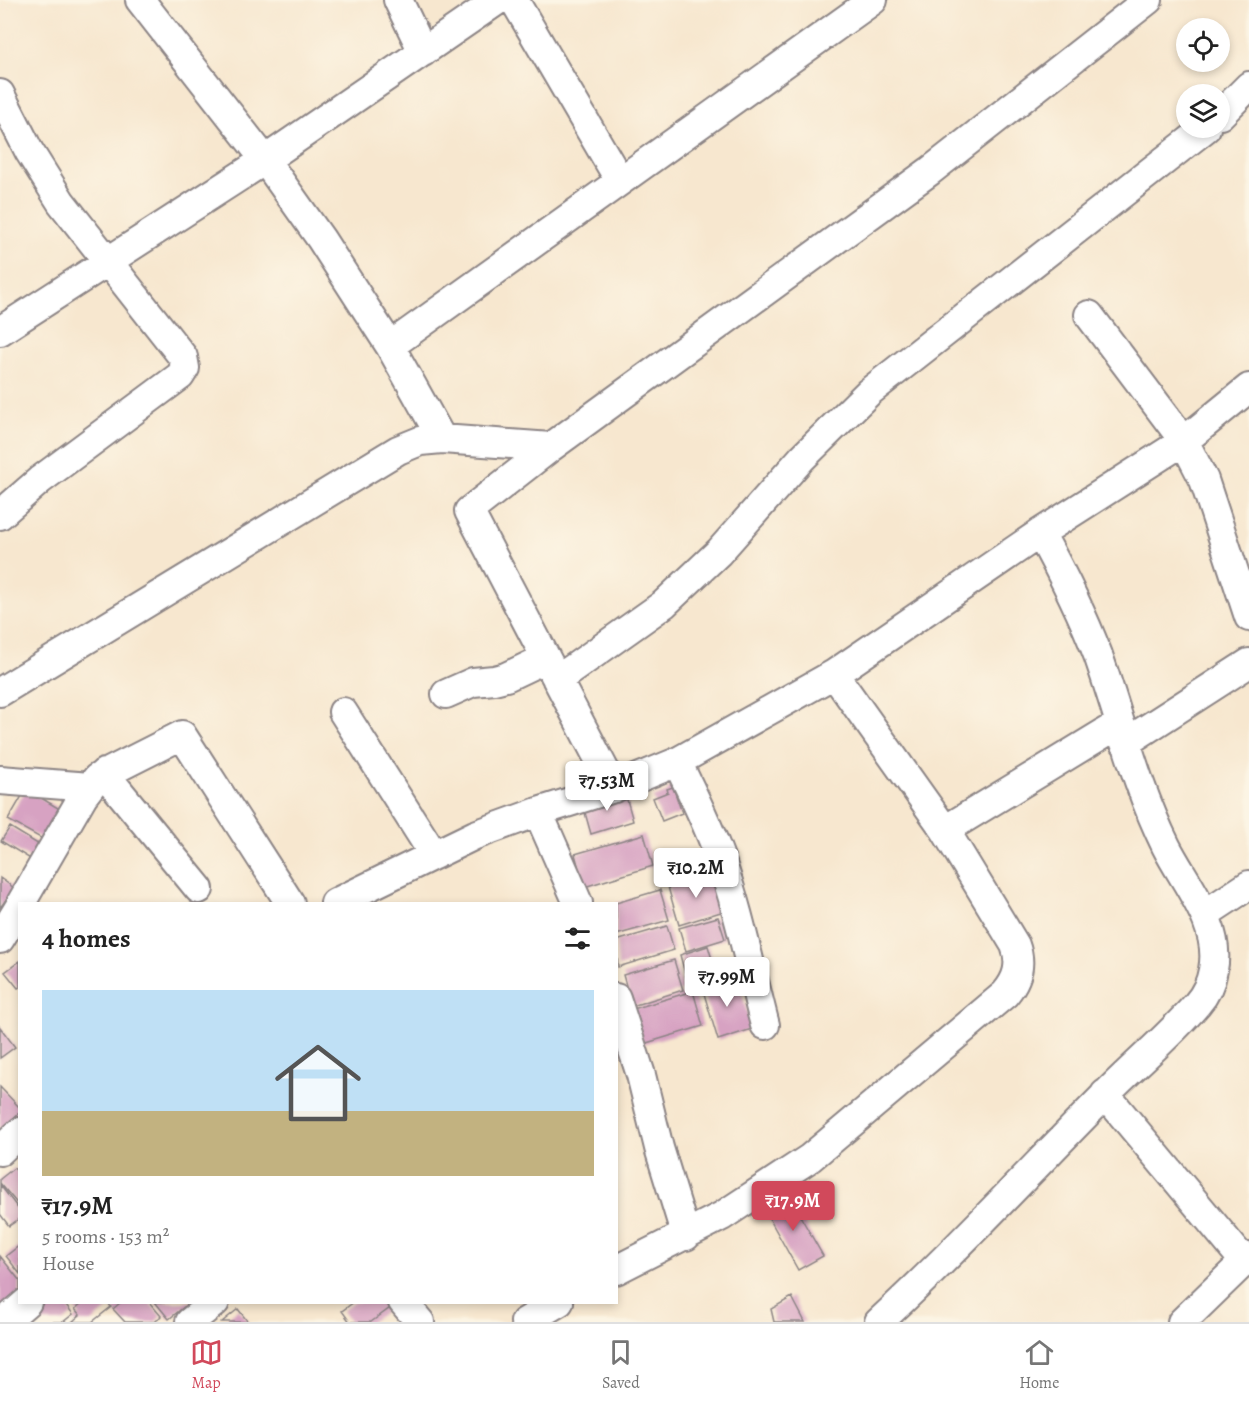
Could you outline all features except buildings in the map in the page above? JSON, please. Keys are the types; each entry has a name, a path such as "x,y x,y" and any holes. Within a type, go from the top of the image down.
{"street":[{"path":"140,0 266,160 390,346 442,439"},
{"path":"398,0 423,52"},
{"path":"0,330 266,160 498,0"},
{"path":"514,0 620,181"},
{"path":"390,346 873,0"},
{"path":"614,788 469,512 551,447 930,171 1148,0"},
{"path":"1230,105 1249,86"},
{"path":"0,94 9,135 29,151 61,202 183,357 185,368 180,376 40,480 0,515"},
{"path":"446,693 473,682 552,669 664,604 720,552 802,458 869,392 1193,138"},
{"path":"1089,315 1184,441 1207,489 1249,617"},
{"path":"339,902 370,895 434,855 475,835 614,788 677,762 834,675 1040,533 1184,441 1249,388"},
{"path":"0,692 398,450 420,441 442,439 551,447"},
{"path":"879,1322 929,1276 1105,1094 1189,1012 1210,983 1215,961 1205,914 1185,882 1150,813 1084,620 1064,576 1040,533"},
{"path":"945,830 1249,663"},
{"path":"618,1269 722,1216 810,1158 1011,987 1018,970 1018,953 1015,945 945,830 834,675"},
{"path":"343,712 434,855"},
{"path":"0,780 97,780 182,735 289,902"},
{"path":"677,762 719,855 765,1025"},
{"path":"97,780 199,889"},
{"path":"21,902 97,780"},
{"path":"538,812 578,902"},
{"path":"1205,914 1249,885"},
{"path":"0,939 18,908"},
{"path":"618,1004 641,1075 659,1148 686,1236"},
{"path":"1105,1094 1247,1259 1187,1320"},
{"path":"0,1152 18,1134"},
{"path":"4,1322 25,1304"},
{"path":"190,1322 212,1304"},
{"path":"405,1304 420,1322"},
{"path":"525,1322 556,1304"}]}
